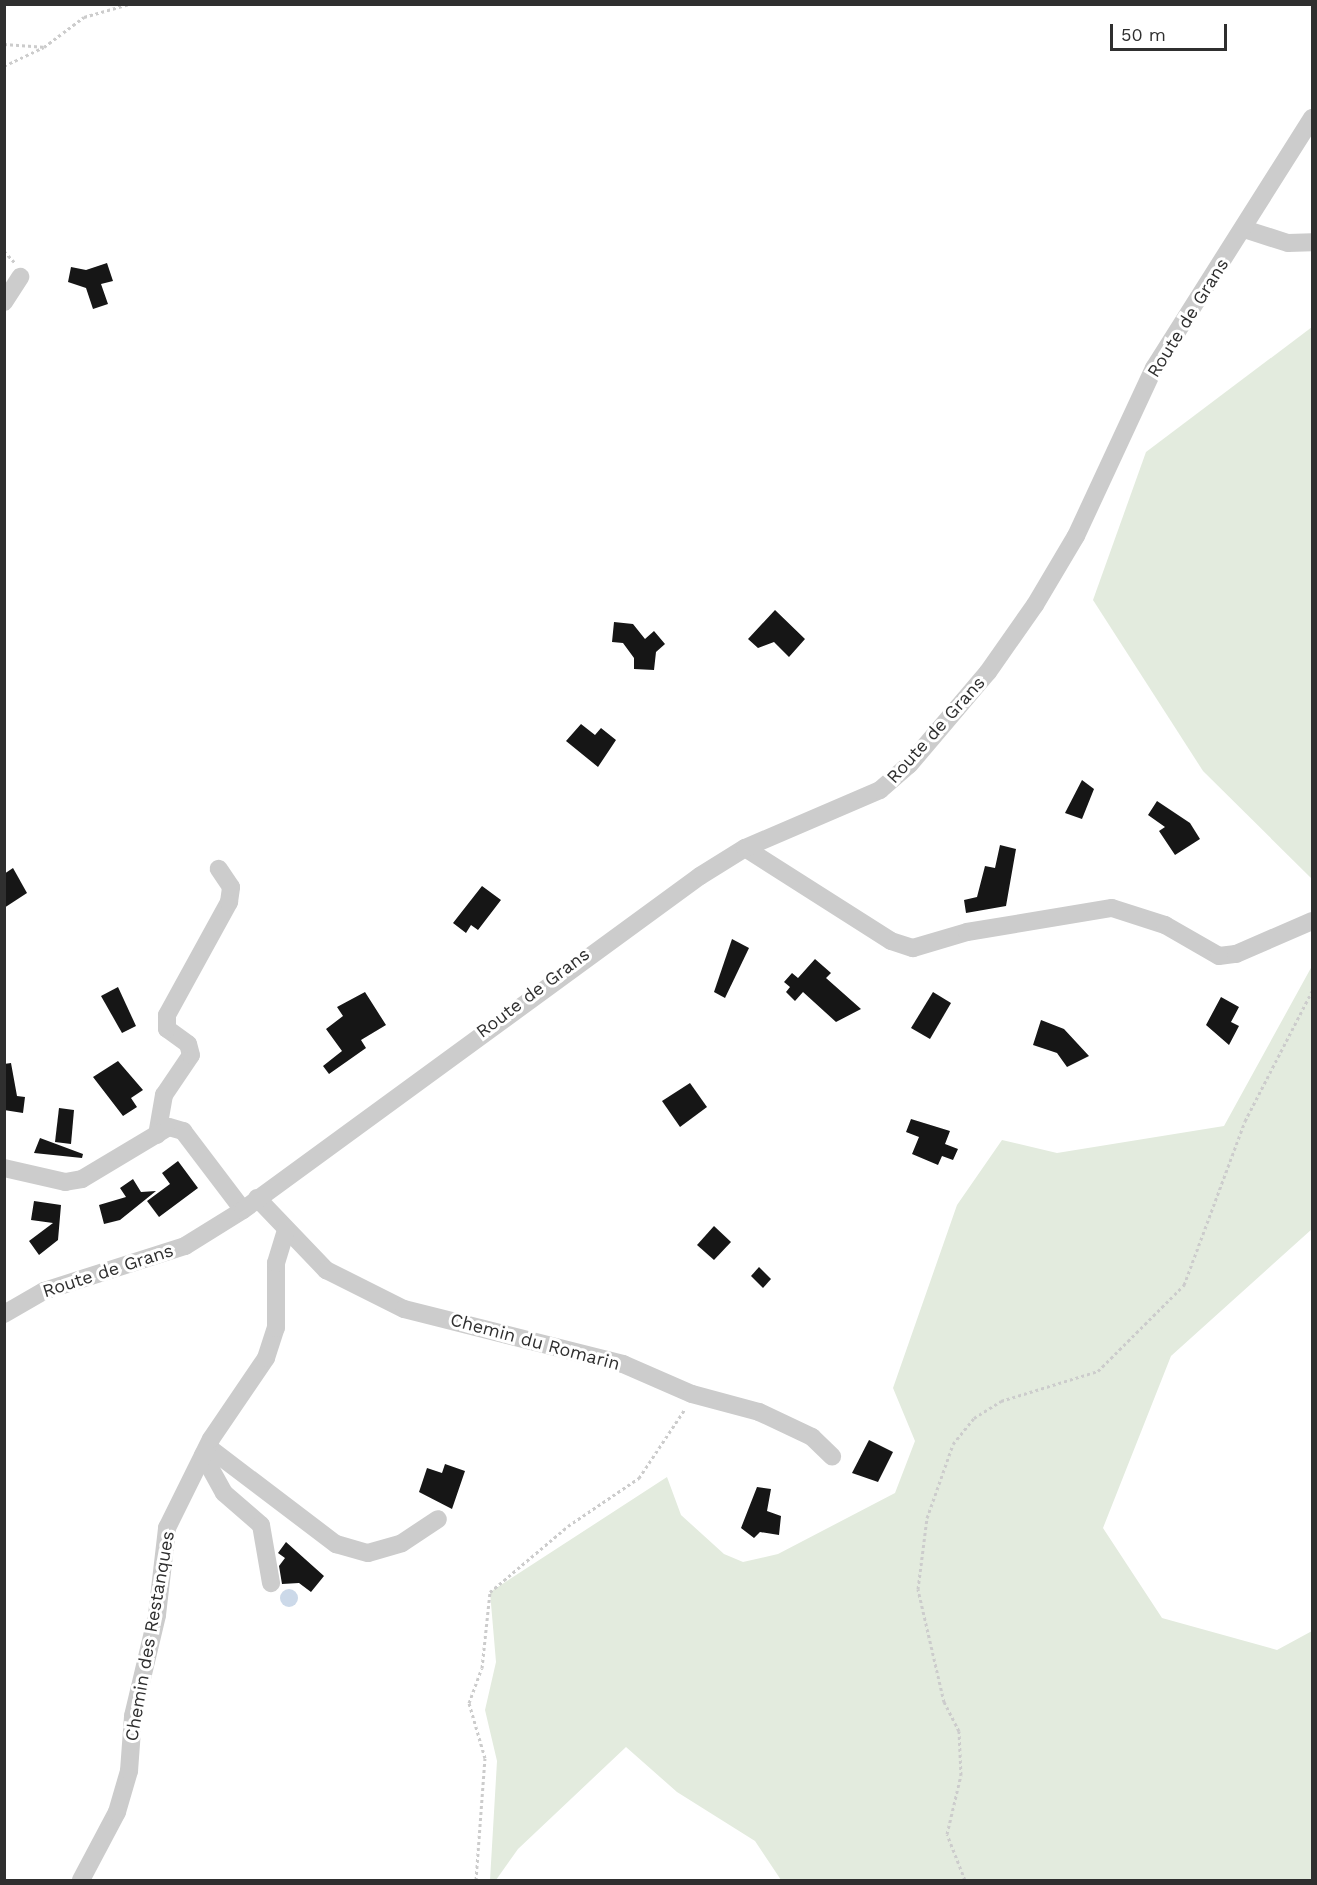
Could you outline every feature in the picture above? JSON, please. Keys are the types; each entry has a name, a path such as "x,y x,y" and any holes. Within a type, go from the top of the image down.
{"street":[{"name":"Route de Grans","path":"4,1314 44,1291 185,1246 243,1210 601,943 745,848 880,790 988,672 1076,536 1154,368 1244,229 1312,118"},
{"path":"1244,229 1288,243 1312,242"},
{"path":"4,302 20,278"},
{"path":"745,848 891,941 913,948 967,932 1112,908 1165,925 1219,956 1236,954 1312,921"},
{"path":"157,1135 164,1095 191,1055 188,1044 167,1029 167,1015 229,902 231,887 219,869"},
{"path":"4,1168 65,1182 82,1179 169,1127 183,1131 243,1210"},
{"name":"Chemin du Romarin","path":"257,1198 286,1231 326,1270 404,1309 624,1364 692,1394 759,1412 812,1437 832,1456"},
{"name":"Chemin des Restanques","path":"81,1881 117,1812 129,1771 133,1716 157,1615 167,1528 205,1451 266,1358 276,1328 276,1263 286,1231"},
{"path":"205,1451 336,1544 368,1553 402,1543 438,1519"},
{"path":"205,1451 224,1493 261,1525 271,1583"}],"path":[{"path":"4,66 44,47 84,17 129,4"},
{"path":"4,44 44,47"},
{"path":"965,1881 947,1834 961,1775 959,1731 944,1702 918,1589 927,1518 953,1444 974,1418 1001,1401 1098,1371 1184,1285 1245,1121 1312,991"},
{"path":"476,1881 485,1758 469,1703 482,1668 490,1592 568,1526 639,1478 692,1394"}],"shaded area":[{"path":"1312,327 1312,879 1203,771 1093,600 1146,452"},
{"path":"1312,966 1312,1229 1171,1356 1103,1528 1162,1618 1277,1650 1312,1631 1312,1880 781,1880 755,1841 677,1792 626,1747 518,1849 496,1880 490,1880 497,1761 485,1710 496,1662 490,1592 667,1477 681,1515 724,1554 743,1562 778,1554 895,1493 915,1441 893,1388 957,1205 1002,1140 1057,1153 1224,1126"}],"water":[{"path":"289,1589 295,1592 298,1598 295,1604 289,1607 283,1604 280,1598 283,1592"}],"building":[{"path":"107,263 113,281 101,284 108,304 93,309 86,288 68,282 71,267 86,270"},
{"path":"775,610 805,639 789,657 774,642 758,648 748,639"},
{"path":"614,622 633,624 645,639 654,631 665,644 656,652 654,670 634,669 634,658 623,643 612,642"},
{"path":"581,724 595,735 601,728 616,740 598,767 566,741"},
{"path":"1082,780 1094,789 1082,819 1065,813"},
{"path":"1157,801 1190,823 1200,839 1175,855 1159,831 1165,827 1148,815"},
{"path":"1000,845 1016,849 1006,906 966,913 964,900 977,897 985,866 995,868"},
{"path":"13,868 27,893 4,908 4,874"},
{"path":"482,886 501,900 478,930 471,925 466,933 453,923"},
{"path":"732,939 749,948 725,998 714,992"},
{"path":"815,959 831,973 826,978 861,1009 836,1022 803,992 795,1001 786,992 790,987 784,982 792,973 798,978"},
{"path":"118,987 136,1026 122,1033 101,996"},
{"path":"365,992 386,1025 361,1040 366,1048 329,1074 323,1066 342,1051 326,1029 343,1016 337,1007"},
{"path":"933,992 951,1003 930,1039 911,1028"},
{"path":"1221,997 1239,1007 1231,1022 1239,1026 1229,1045 1206,1025"},
{"path":"1041,1020 1064,1029 1089,1056 1067,1067 1057,1053 1033,1045"},
{"path":"118,1061 143,1090 131,1098 137,1107 123,1116 93,1077"},
{"path":"11,1063 17,1096 25,1097 23,1113 4,1110 4,1064"},
{"path":"690,1083 707,1107 680,1127 662,1101"},
{"path":"59,1108 74,1110 71,1144 55,1142"},
{"path":"911,1119 950,1131 945,1144 958,1149 953,1160 942,1156 938,1165 912,1154 919,1137 906,1132"},
{"path":"40,1138 83,1154 82,1158 34,1153"},
{"path":"178,1161 198,1188 159,1217 147,1201 170,1184 162,1173"},
{"path":"133,1179 141,1192 156,1191 120,1220 104,1224 99,1205 126,1197 120,1188"},
{"path":"34,1201 61,1205 58,1240 39,1255 29,1241 53,1223 31,1220"},
{"path":"714,1226 731,1242 714,1260 697,1245"},
{"path":"759,1267 771,1279 763,1288 751,1276"},
{"path":"869,1440 893,1452 878,1482 852,1473"},
{"path":"445,1464 465,1471 452,1509 419,1492 427,1468 442,1473"},
{"path":"757,1487 771,1489 767,1511 781,1516 779,1535 760,1532 754,1538 741,1528"},
{"path":"286,1542 324,1576 311,1592 299,1583 282,1584 279,1566 285,1558 278,1553"}]}
